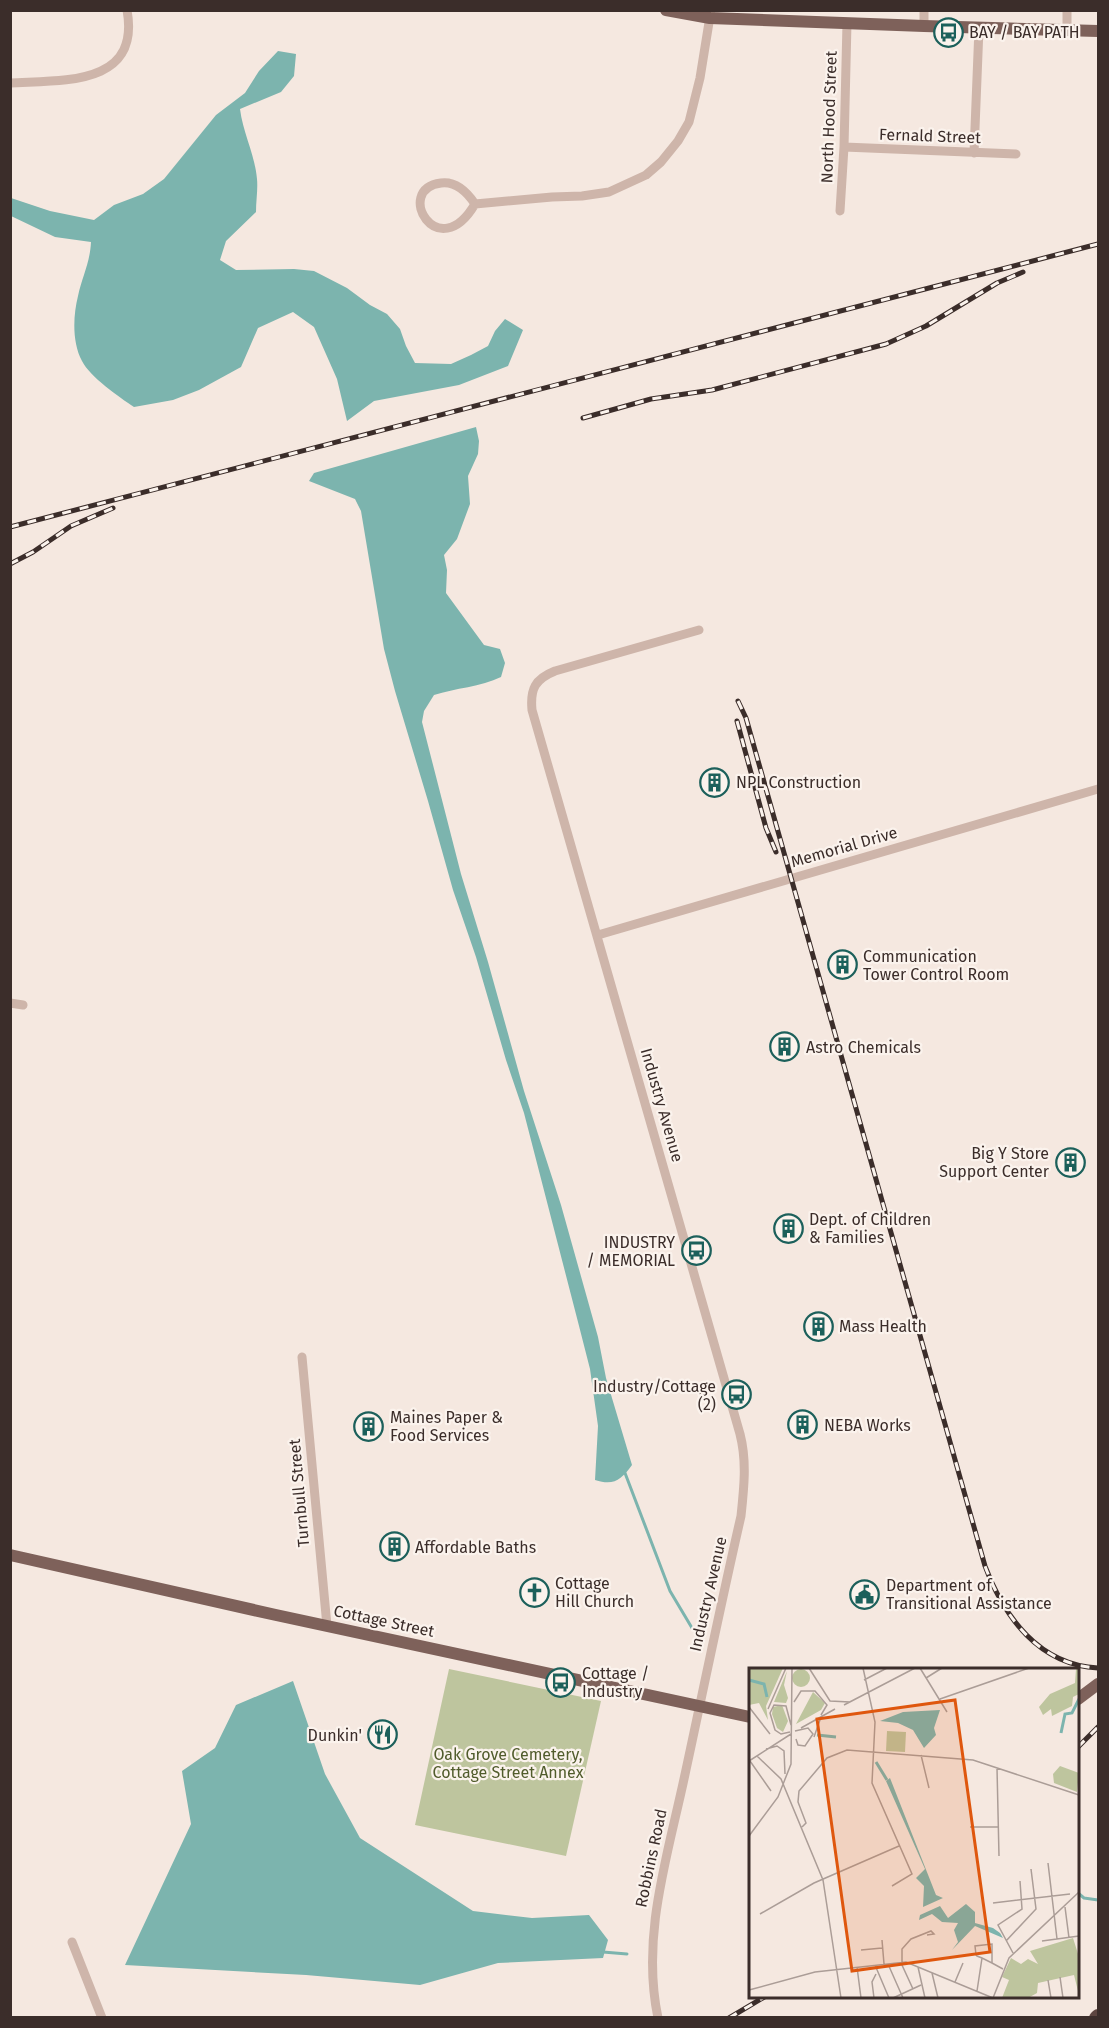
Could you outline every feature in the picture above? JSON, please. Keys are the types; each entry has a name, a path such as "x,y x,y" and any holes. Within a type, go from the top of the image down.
{"main road":[{"path":"666,10 710,14 817,16 847,23 1098,31"},
{"name":"Cottage Street","path":"10,1555 749,1717"},
{"path":"1079,1698 1098,1684"}],"street":[{"path":"10,83 74,79 105,70 115,62 124,46 128,28 127,10"},
{"path":"924,10 924,26"},
{"path":"1067,10 1067,30"},
{"path":"475,204 609,192 646,175 673,148 689,122 700,78 710,14"},
{"name":"North Hood Street","path":"840,212 847,23"},
{"path":"974,153 979,28"},
{"name":"Fernald Street","path":"844,147 1016,154"},
{"path":"443,182 467,192 475,204 468,216 458,224 443,229 432,225 421,213 419,207 424,192 432,185 443,182"},
{"name":"Industry Avenue","path":"698,1707 741,1516 745,1484 742,1441 531,700 542,677 555,671 699,630"},
{"name":"Memorial Drive","path":"598,935 1098,789"},
{"path":"10,1003 23,1005"},
{"name":"Turnbull Street","path":"302,1357 327,1626"},
{"name":"Robbins Road","path":"658,2018 652,1974 654,1919 698,1707"},
{"path":"72,1942 102,2018"}],"green space":[{"name":"Oak Grove Cemetery, Cottage Street Annex","path":"449,1669 601,1701 566,1856 415,1825"}],"water":[{"path":"278,51 296,54 294,76 281,92 240,109 256,170 256,212 226,241 220,260 236,270 314,271 347,288 387,314 400,329 415,363 451,364 471,355 488,346 495,331 505,319 523,330 508,366 459,385 374,401 347,421 337,379 314,327 293,312 258,328 241,367 199,390 173,400 134,407 91,374 76,346 74,320 91,242 55,237 11,216 11,198 50,211 94,220 114,205 143,194 164,179 216,115 245,93 259,71"},
{"path":"476,427 479,441 478,454 468,476 470,504 457,539 444,555 447,570 446,593 484,645 500,649 505,663 501,677 434,695 424,711 422,722 461,874 524,1091 561,1205 598,1337 606,1378 632,1465 624,1475 612,1482 595,1480 598,1426 590,1369 524,1113 453,890 395,691 384,649 361,511 355,499 309,481 314,473"},
{"path":"293,1681 325,1774 360,1838 473,1911 532,1918 589,1915 608,1940 603,1958 498,1963 420,1985 306,1975 125,1965 191,1824 182,1771 215,1748 236,1705"}],"waterway":[{"path":"625,1473 670,1591 692,1628"},
{"path":"1079,1894 1084,1898 1098,1900"},
{"path":"603,1952 627,1954"}],"railway":[{"path":"10,527 1098,244"},
{"path":"583,418 651,399 712,390 886,344 926,326 997,283 1023,272"},
{"path":"10,564 33,552 71,526 113,508"},
{"path":"738,701 746,718 985,1566 1002,1603 1026,1635 1041,1648 1058,1658 1077,1665 1098,1668"},
{"path":"737,721 766,828 776,852"},
{"path":"1079,1746 1098,1727"},
{"path":"729,2018 763,1998"}],"place":[{"name":"BAY / BAY PATH","path":"948,32"},
{"name":"NPL Construction","path":"715,782"},
{"name":"Communication Tower Control Room","path":"842,965"},
{"name":"Astro Chemicals","path":"785,1047"},
{"name":"Big Y Store Support Center","path":"1070,1162"},
{"name":"Dept. of Children & Families","path":"788,1228"},
{"name":"INDUSTRY / MEMORIAL","path":"696,1251"},
{"name":"Mass Health","path":"818,1326"},
{"name":"Industry/Cottage (2)","path":"737,1395"},
{"name":"NEBA Works","path":"803,1425"},
{"name":"Maines Paper & Food Services","path":"369,1426"},
{"name":"Affordable Baths","path":"394,1547"},
{"name":"Cottage Hill Church","path":"534,1592"},
{"name":"Department of Transitional Assistance","path":"865,1594"},
{"name":"Cottage / Industry","path":"561,1682"},
{"name":"Dunkin'","path":"383,1735"}]}
